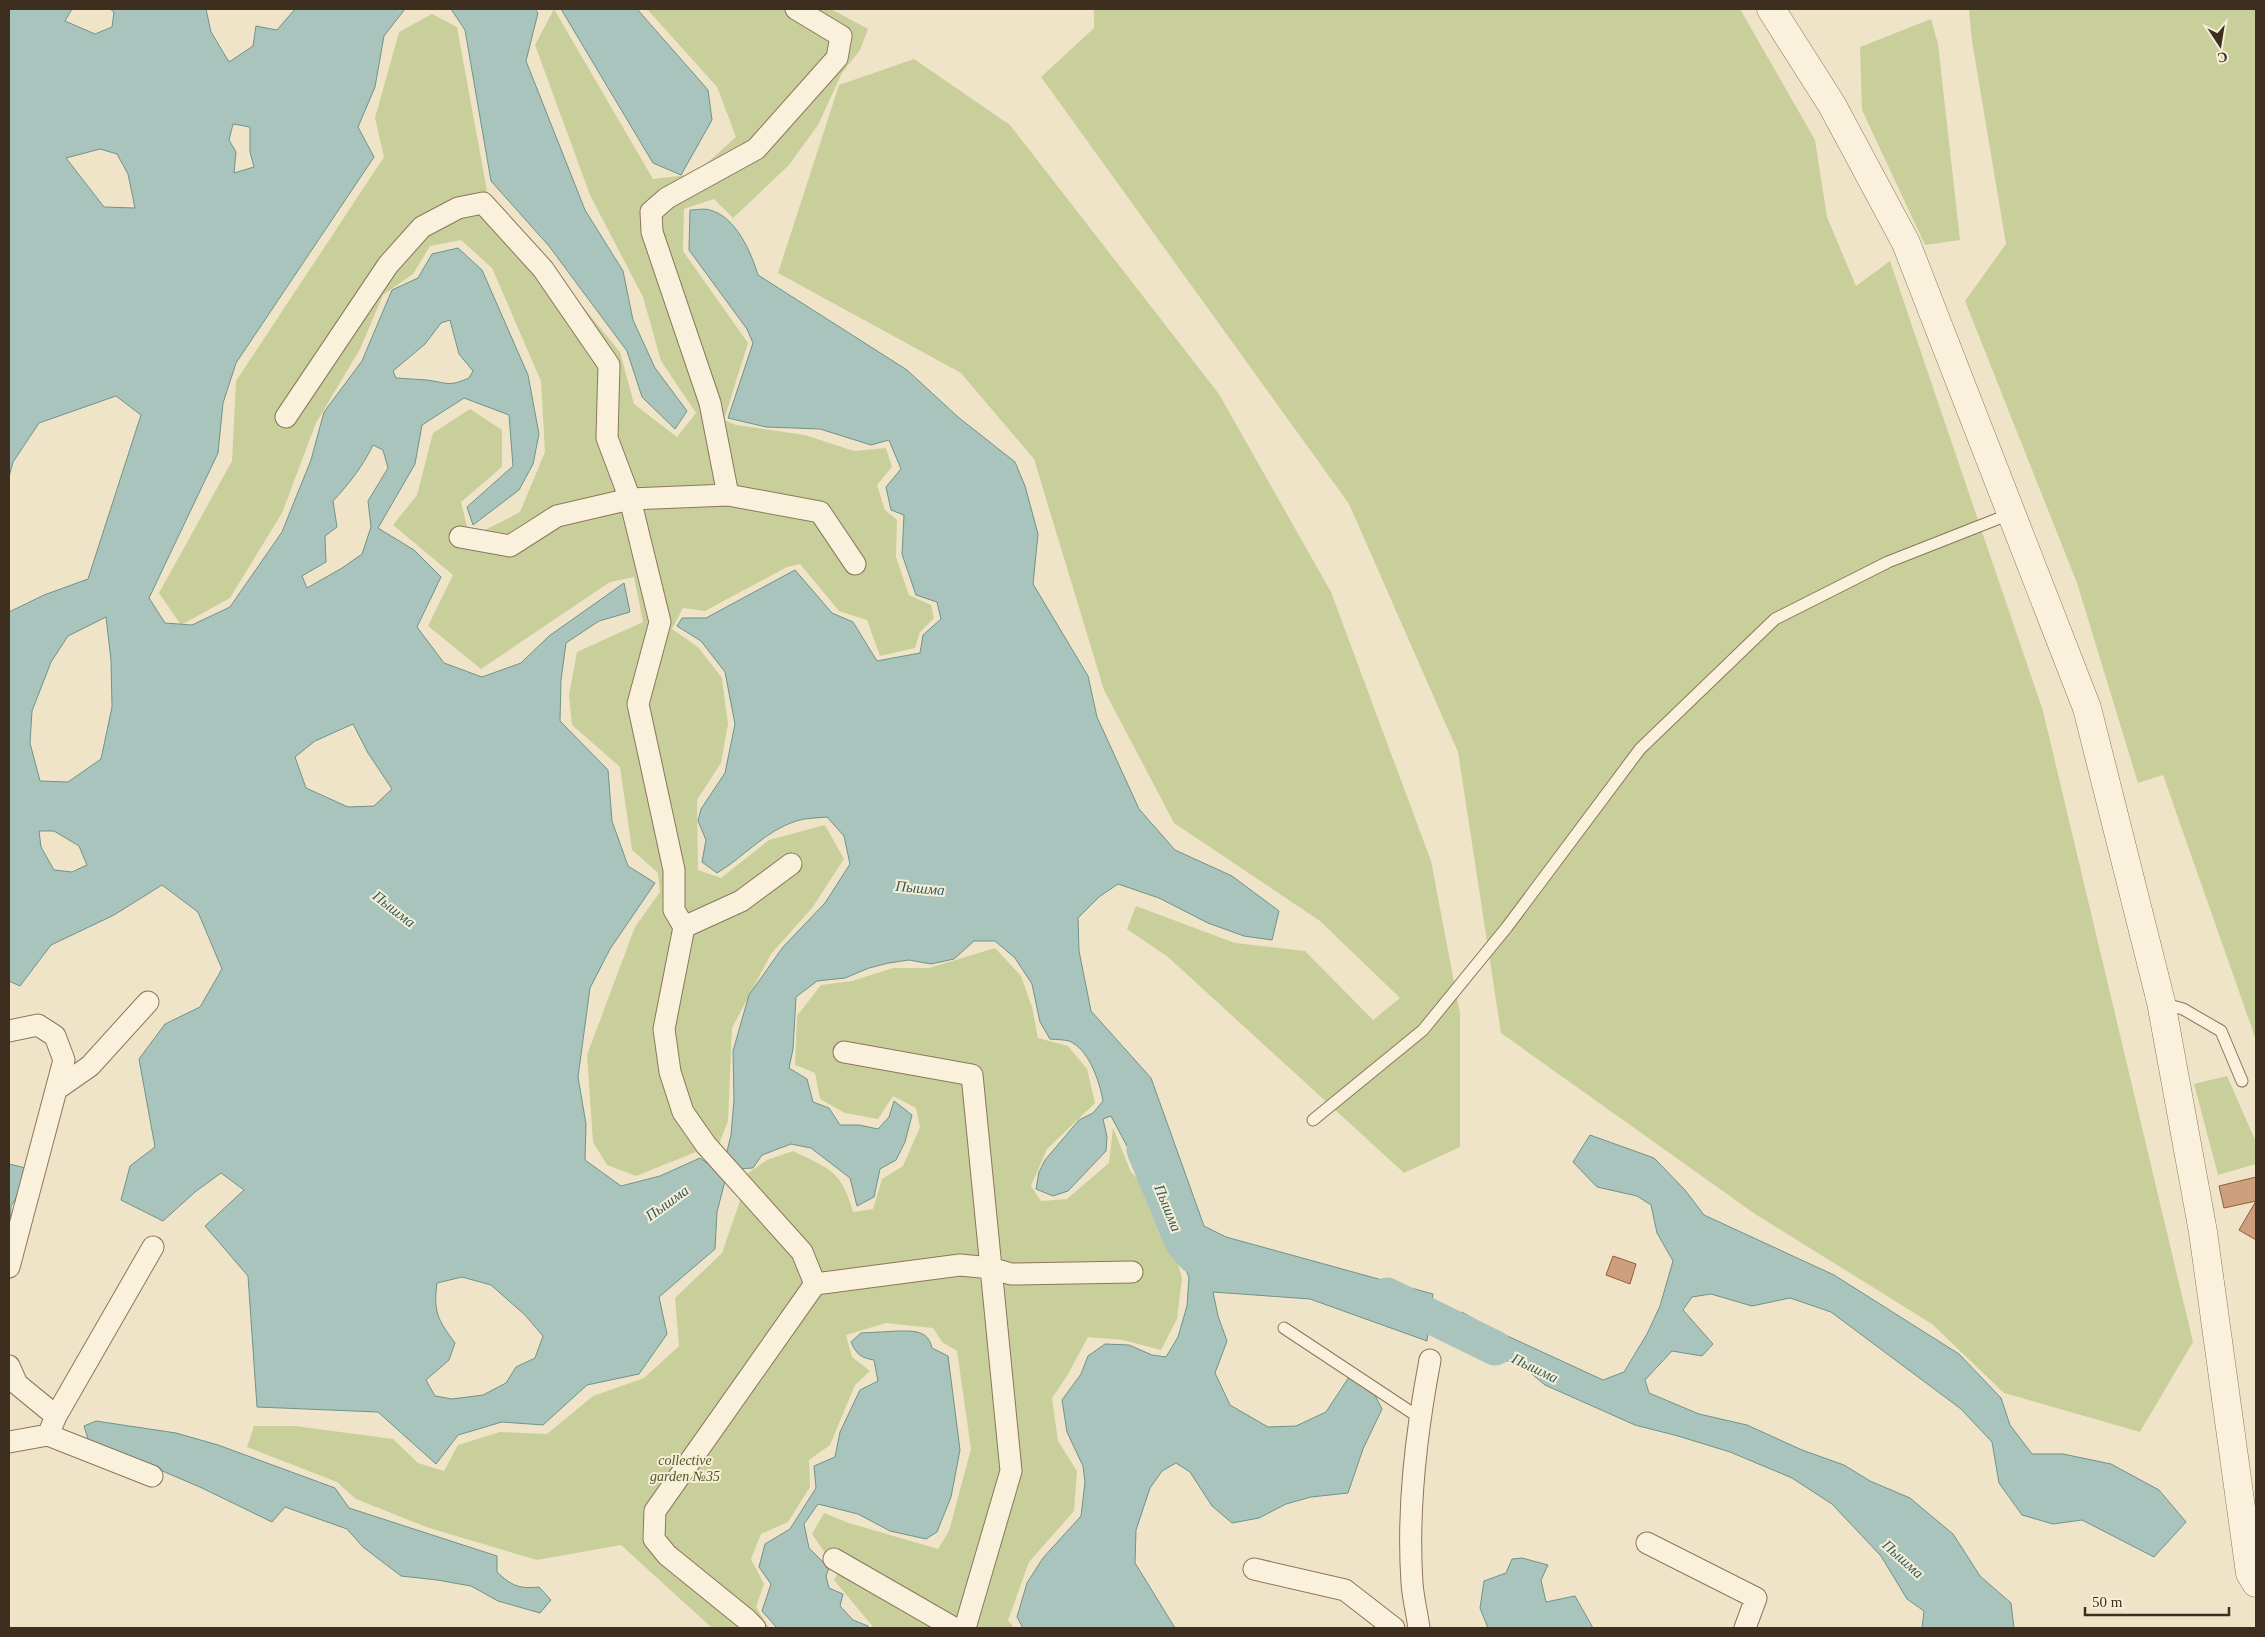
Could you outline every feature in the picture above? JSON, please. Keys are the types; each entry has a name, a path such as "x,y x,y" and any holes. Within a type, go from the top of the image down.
{"street":[{"path":"728,495 710,403 652,232 651,212 667,198 756,149 837,58 841,36 796,9"},
{"path":"1771,9 1832,105 1906,244 2087,708 2161,1002 2203,1232 2250,1573 2256,1584"},
{"path":"286,417 388,265 422,227 458,208 483,203 543,269 609,365 607,438 630,499 660,622 638,704 674,870 679,918 664,1029 670,1072 683,1112 706,1145 802,1252 815,1284"},
{"path":"460,538 510,546 557,516 630,499 728,495 820,512 854,564"},
{"path":"679,918 741,901 791,864"},
{"path":"57,1089 90,1066 148,1002"},
{"path":"9,1031 38,1025 55,1036 64,1060 9,1267"},
{"path":"844,1052 972,1075 1011,1471 965,1628"},
{"path":"9,1442 52,1426 153,1247"},
{"path":"754,1628 746,1619 668,1556 654,1539 655,1511 815,1284 960,1265 991,1268 1011,1274 1132,1272"},
{"path":"1419,1628 1412,1584 1411,1487 1430,1360"},
{"path":"9,1366 17,1384 52,1426 152,1476"},
{"path":"1647,1543 1756,1598 1744,1628"},
{"path":"834,1559 954,1628"},
{"path":"1254,1568 1344,1590 1394,1628"}],"lane":[{"path":"1313,1120 1423,1030 1507,927 1640,749 1775,619 1888,562 2010,514"},
{"path":"2161,1002 2183,1009 2221,1031 2242,1081"},
{"path":"1284,1328 1420,1418"}],"green space":[{"name":"collective garden №35","path":"554,9 653,179 695,174 736,137 717,87 647,9 831,9 868,29 860,50 842,73 818,125 789,165 733,218 714,199 684,209 683,251 748,343 724,420 736,425 805,435 854,451 886,448 892,467 877,485 885,510 897,520 896,557 909,595 931,605 934,618 920,632 915,648 880,656 867,620 839,611 800,564 787,567 705,611 683,608 672,629 698,647 722,678 728,724 721,763 697,800 698,870 721,878 769,840 825,825 844,859 812,908 771,954 732,1028 728,1121 719,1144 747,1174 767,1160 793,1151 825,1167 838,1179 844,1187 853,1212 873,1209 882,1179 903,1166 920,1127 916,1108 893,1096 878,1119 845,1113 820,1099 815,1073 795,1065 797,1016 821,985 852,981 893,968 929,968 995,948 1021,976 1032,1007 1038,1038 1068,1046 1087,1069 1095,1103 1047,1149 1031,1186 1041,1201 1067,1199 1109,1163 1113,1128 1131,1172 1161,1204 1182,1278 1177,1319 1161,1350 1123,1340 1088,1337 1067,1376 1052,1398 1058,1441 1077,1471 1074,1511 1029,1562 1008,1620 1014,1628 874,1628 834,1580 838,1572 812,1534 824,1513 849,1523 938,1549 949,1531 971,1449 957,1351 942,1342 933,1328 886,1323 846,1335 852,1357 870,1371 855,1385 830,1445 809,1460 810,1487 788,1522 761,1534 751,1559 764,1584 756,1607 769,1628 712,1628 621,1545 537,1560 426,1527 356,1499 337,1482 247,1447 254,1426 295,1426 393,1439 418,1463 444,1471 458,1445 500,1432 547,1434 593,1396 644,1378 679,1346 675,1298 722,1253 742,1195 696,1152 636,1176 607,1165 593,1142 587,1055 635,927 660,892 658,873 632,850 620,767 572,725 569,695 577,652 643,622 634,577 610,582 481,669 428,626 453,575 393,525 417,495 433,433 470,409 502,430 502,467 461,502 467,527 485,530 520,512 545,452 541,381 492,268 461,240 430,246 413,274 383,295 360,349 316,423 282,513 230,598 181,625 159,593 232,461 236,381 384,157 375,118 399,32 432,14 457,27 487,191 620,352 634,404 677,437 696,413 661,361 643,297 590,195 535,45"},
{"path":"1094,9 1740,9 1815,140 1827,217 1856,286 1890,261 2043,711 2193,1342 2140,1432 2004,1393 1932,1324 1755,1214 1501,1033 1458,752 1349,504 1041,77 1094,28"},
{"path":"1969,9 2256,9 2256,1040 2163,775 2138,783 2077,583 1965,301 2006,244 1972,41"},
{"path":"1931,19 1938,44 1960,240 1925,245 1862,110 1860,47"},
{"path":"914,59 1010,125 1219,394 1331,592 1431,861 1460,1013 1460,1147 1404,1173 1168,957 1127,929 1136,906 1235,943 1305,951 1373,1020 1400,998 1320,921 1174,823 1104,690 1034,459 961,373 778,273 839,85"},
{"path":"2227,1076 2256,1142 2256,1164 2218,1175 2194,1084"}],"water":[{"path":"9,9 72,9 65,21 95,34 112,27 114,12 110,9 206,9 211,32 229,62 253,46 256,26 277,30 295,9 405,9 384,36 375,87 358,127 374,157 236,363 223,403 218,453 149,598 165,623 192,625 230,607 282,532 311,460 324,412 362,361 392,290 418,278 432,254 458,248 482,270 528,375 539,434 533,464 519,490 473,525 467,507 513,466 509,415 464,398 422,425 415,464 378,528 414,550 441,577 417,627 444,663 482,677 521,663 549,636 624,583 630,612 599,621 566,643 561,680 560,721 608,770 612,821 628,866 655,883 610,949 590,988 578,1077 586,1124 585,1160 621,1186 660,1176 700,1158 726,1177 717,1212 715,1249 659,1297 667,1334 639,1374 587,1385 543,1425 502,1422 458,1435 436,1464 378,1412 257,1407 248,1276 205,1226 244,1190 221,1173 195,1192 163,1221 121,1200 130,1166 155,1147 139,1059 165,1024 200,1007 222,969 198,912 162,885 114,915 51,945 20,986 9,981 9,612 44,595 88,579 141,415 116,396 39,423 13,462 9,477","holes":["233,124 250,127 250,152 254,167 234,173 236,152 229,140","100,149 117,154 128,174 135,208 104,207 66,158","450,320 459,354 473,371 469,378 457,383 448,384 427,380 396,378 393,371 425,344 441,323","373,445 383,450 388,468 368,501 371,527 362,554 307,588 302,576 326,562 325,536 337,527 333,501 365,460","106,617 111,660 112,707 101,759 68,782 40,781 30,743 32,711 51,662 68,636","353,724 368,753 392,789 374,806 348,807 306,788 295,757 315,741","39,831 54,831 79,846 87,865 72,872 54,870 41,847","462,1277 491,1285 525,1315 543,1336 535,1358 516,1367 506,1383 483,1395 452,1399 435,1396 426,1380 449,1360 455,1343 444,1328 438,1315 437,1283"]},
{"path":"451,9 535,9 538,13 526,61 585,210 623,271 633,320 655,368 687,411 675,429 642,397 627,351 549,246 491,181 465,30"},
{"path":"561,9 637,9 708,90 712,120 681,175 653,163"},
{"path":"690,210 710,210 727,220 747,246 758,275 907,370 958,417 1015,462 1025,486 1038,534 1033,584 1088,676 1097,717 1139,809 1175,850 1232,876 1279,911 1272,940 1244,936 1208,923 1159,898 1118,884 1099,897 1078,918 1079,951 1091,1011 1151,1078 1204,1226 1226,1237 1433,1294 1427,1341 1310,1299 1213,1292 1218,1316 1227,1341 1215,1373 1230,1405 1268,1427 1296,1426 1326,1412 1351,1374 1371,1388 1382,1409 1363,1449 1348,1493 1311,1497 1286,1504 1259,1518 1232,1523 1212,1506 1190,1472 1176,1463 1162,1471 1150,1488 1136,1530 1135,1563 1175,1628 1023,1628 1017,1617 1027,1583 1043,1558 1081,1516 1085,1482 1083,1466 1067,1432 1062,1400 1081,1374 1088,1356 1105,1344 1129,1345 1152,1355 1166,1357 1178,1337 1187,1306 1189,1277 1180,1257 1166,1196 1149,1184 1135,1169 1128,1148 1111,1116 1103,1119 1107,1137 1106,1151 1068,1191 1053,1196 1036,1189 1039,1172 1045,1160 1079,1120 1093,1113 1103,1101 1097,1077 1089,1061 1079,1048 1065,1040 1050,1039 1040,1022 1032,984 1015,958 995,941 974,941 954,959 931,964 909,960 889,963 869,968 845,978 817,981 796,997 793,1049 789,1068 807,1079 813,1102 829,1108 840,1125 859,1125 878,1129 889,1117 894,1101 912,1115 905,1142 896,1160 880,1169 874,1197 857,1206 850,1178 811,1148 791,1144 762,1155 753,1168 736,1169 726,1155 731,1135 734,1100 733,1051 749,995 783,947 825,903 850,864 844,836 827,817 803,819 785,825 717,873 702,862 706,840 698,821 701,809 725,773 735,724 725,672 701,641 677,626 682,618 706,618 795,570 832,613 853,622 877,661 920,653 923,635 941,619 937,602 916,595 902,554 904,515 891,510 886,487 901,469 889,440 871,445 820,429 766,427 728,418 753,343 747,329 689,250"},
{"path":"1590,1135 1654,1158 1685,1190 1704,1215 1834,1275 1959,1354 2001,1398 2010,1425 2032,1454 2063,1454 2111,1464 2159,1490 2186,1522 2154,1557 2082,1520 2053,1524 2022,1515 1999,1483 1992,1442 1961,1409 1831,1312 1790,1298 1752,1306 1711,1294 1692,1297 1683,1310 1713,1344 1702,1356 1672,1351 1645,1380 1649,1393 1699,1414 1747,1425 1802,1450 1844,1465 1870,1481 1910,1498 1953,1534 1980,1576 2011,1603 2014,1628 1922,1628 1924,1611 1907,1599 1881,1556 1832,1504 1792,1478 1730,1452 1635,1425 1545,1385 1520,1364 1486,1356 1446,1339 1462,1312 1488,1327 1603,1380 1624,1372 1647,1334 1660,1306 1673,1261 1657,1233 1651,1205 1637,1196 1597,1187 1573,1162"},
{"path":"9,1164 34,1170 11,1206 9,1250"},
{"path":"915,1332 924,1335 932,1348 948,1356 960,1450 951,1497 937,1532 926,1539 890,1531 858,1514 818,1504 804,1524 809,1548 829,1568 826,1576 829,1588 843,1594 840,1606 853,1620 868,1626 868,1628 777,1628 762,1611 771,1584 759,1567 765,1544 790,1529 816,1488 814,1466 835,1457 840,1432 860,1390 878,1381 874,1360 859,1355 851,1342 861,1333"},
{"path":"96,1421 176,1433 218,1445 335,1488 349,1508 497,1556 497,1572 502,1577 516,1586 539,1587 551,1600 540,1613 498,1601 471,1586 401,1576 363,1547 347,1529 285,1507 272,1522 202,1488 88,1439 84,1426"},
{"path":"1522,1558 1548,1565 1541,1580 1546,1602 1575,1596 1593,1628 1488,1628 1480,1608 1484,1581 1506,1573 1512,1559"}],"building":[{"path":"2256,1177 2256,1201 2224,1208 2219,1186"},
{"path":"2256,1201 2256,1240 2239,1230"},
{"path":"1613,1256 1636,1264 1630,1284 1606,1275"}],"waterway":[{"name":"Пышма","path":"1144,1150 1183,1244 1194,1256"},
{"name":"Пышма","path":"1387,1295 1495,1348"}]}
